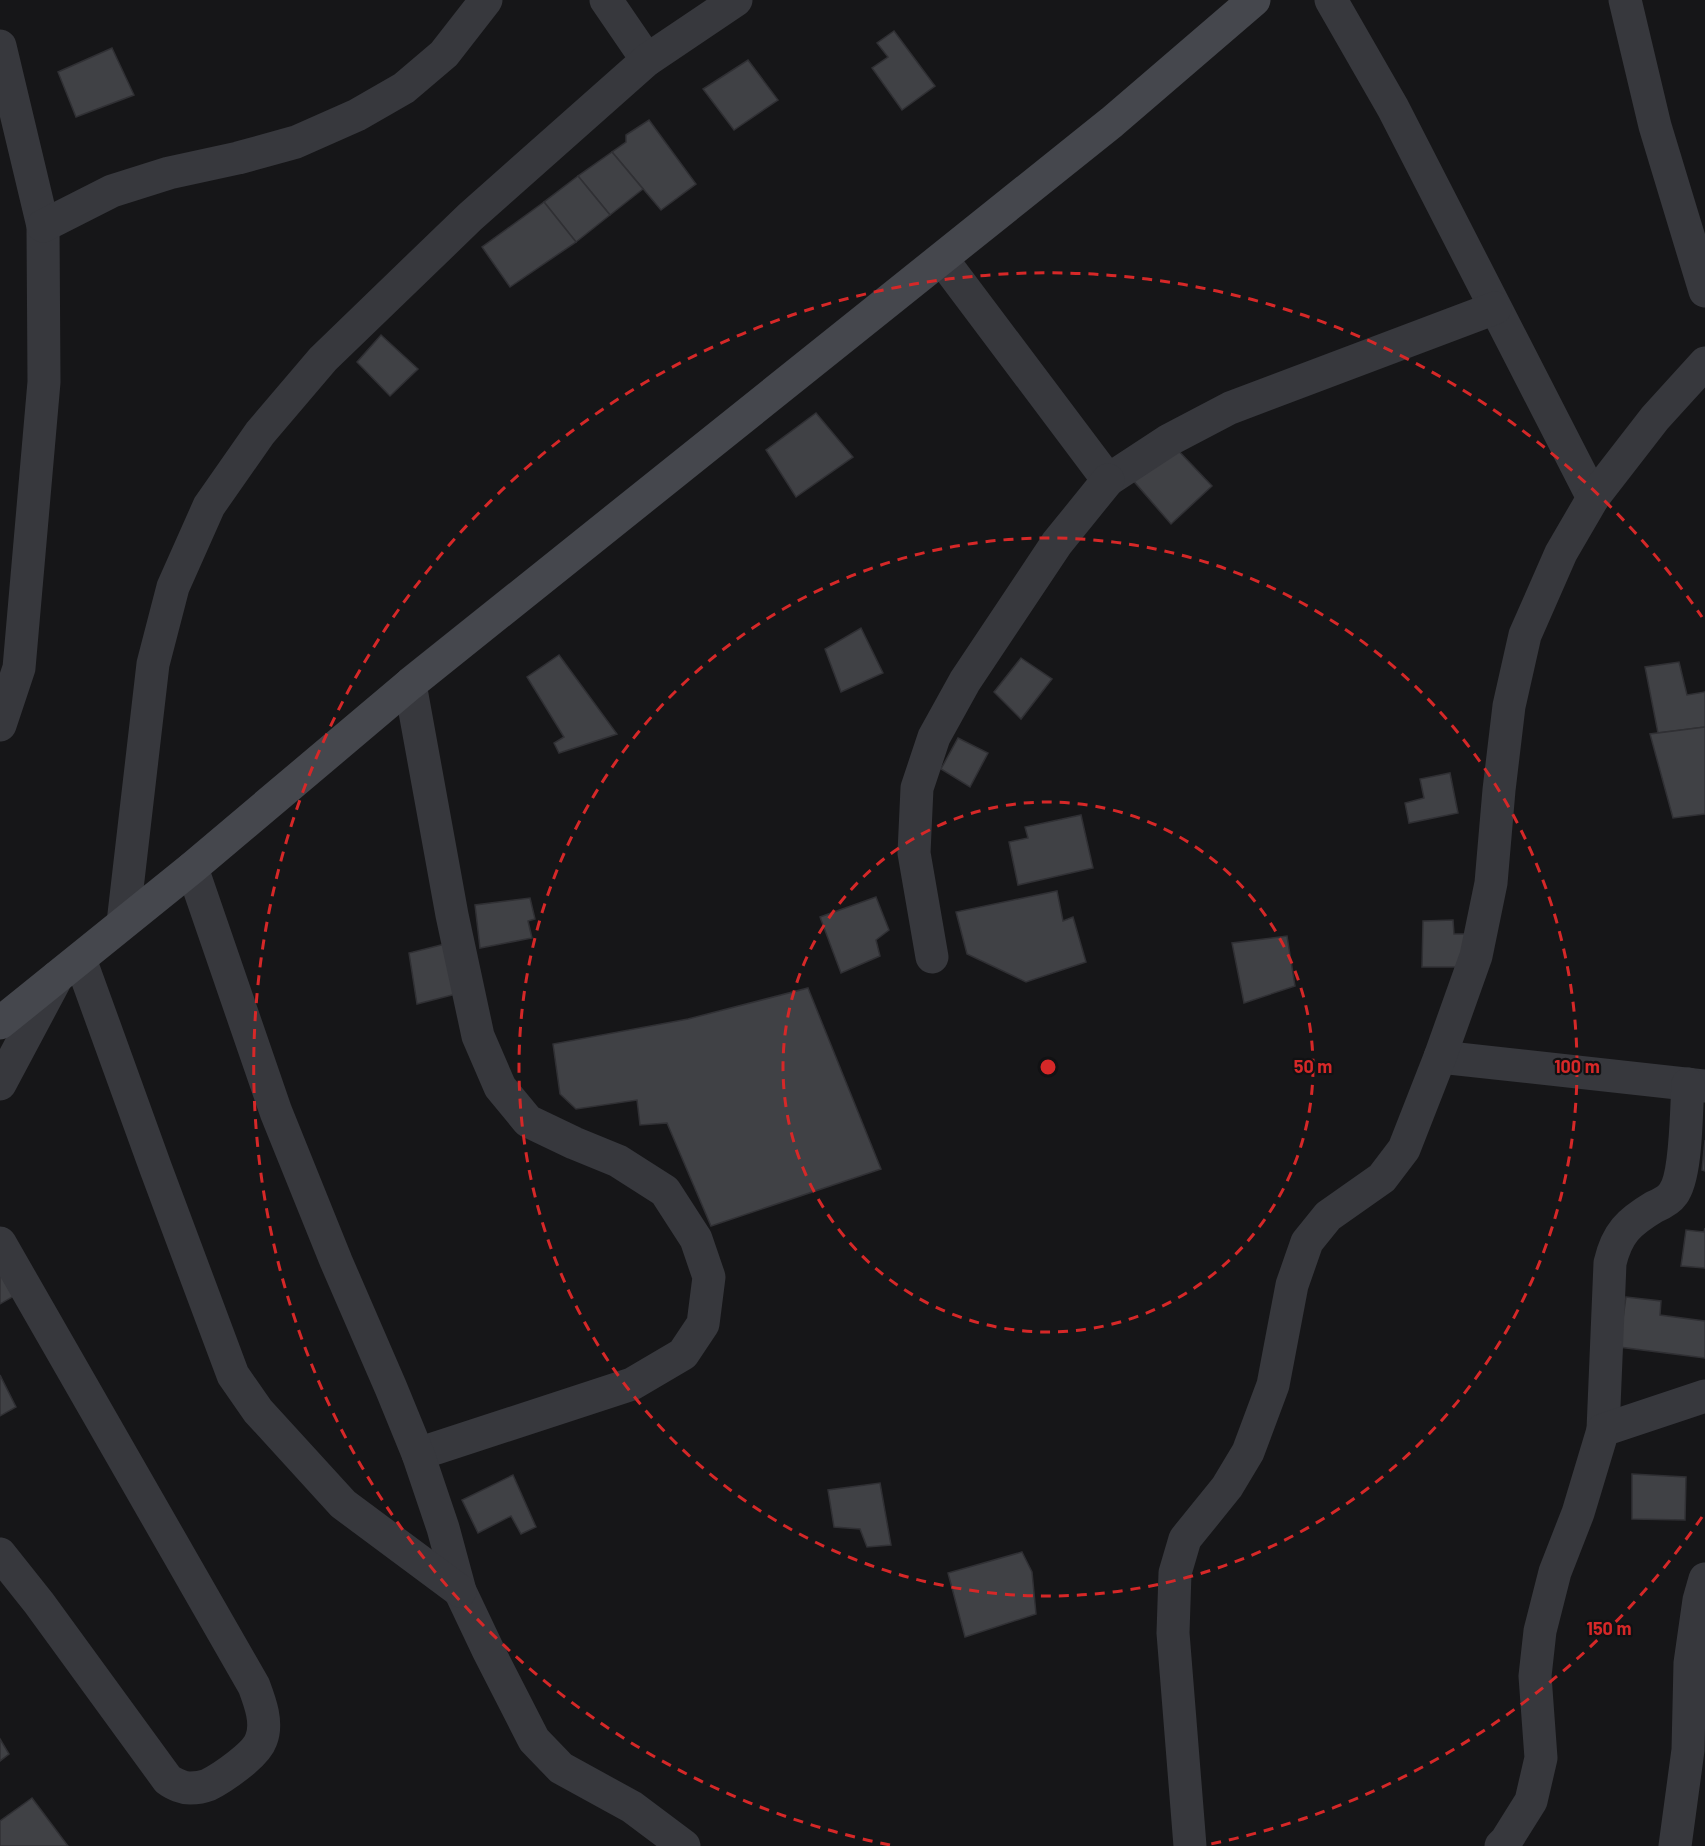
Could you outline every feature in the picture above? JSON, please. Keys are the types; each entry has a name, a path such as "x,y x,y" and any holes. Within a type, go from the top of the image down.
{"street":[{"path":"606,0 641,52"},
{"path":"123,923 153,664 173,587 209,506 260,433 323,359 641,52 736,0"},
{"path":"1332,0 1393,108 1593,498"},
{"path":"1626,0 1655,126 1705,291"},
{"path":"43,226 112,191 169,173 296,142 357,115 404,88 444,54 483,2"},
{"path":"0,1023 192,868 410,684 1112,122 1242,4"},
{"path":"0,46 43,226 44,382 0,725"},
{"path":"942,259 1108,480"},
{"path":"932,957 914,853 917,788 934,737 965,681 1057,543 1108,480 1169,440 1230,408 1495,308"},
{"path":"1191,1846 1173,1633 1175,1573 1185,1539 1227,1487 1248,1452 1273,1385 1292,1285 1307,1242 1328,1216 1382,1178 1404,1149 1440,1057 1476,956 1491,883 1509,706 1526,635 1562,553 1593,498 1655,418 1705,363"},
{"path":"410,684 452,915 478,1036 500,1087 528,1121 618,1161 665,1191 696,1239 708,1277 703,1324 683,1354 632,1384 418,1454"},
{"path":"192,868 276,1112 336,1262 418,1454 443,1528 460,1591 534,1740 561,1768 632,1807 684,1846"},
{"path":"0,1084 57,978"},
{"path":"57,978 156,1169 233,1375 258,1411 343,1504 460,1591"},
{"path":"1440,1057 1696,1085 1678,1185 1673,1194 1624,1229 1614,1246 1610,1263 1603,1430 1578,1513 1555,1572 1540,1631 1535,1676 1540,1758 1531,1801 1506,1841 1500,1846"},
{"path":"0,1243 254,1686 264,1722 261,1740 252,1755 207,1785 191,1788 179,1787 168,1780 39,1603 0,1554"},
{"path":"1603,1430 1705,1396"},
{"path":"1675,1846 1688,1750 1690,1663 1699,1600 1705,1579"}],"building":[{"path":"894,31 935,86 902,110 872,68 888,57 877,43"},
{"path":"112,48 134,95 76,117 58,72"},
{"path":"748,60 778,100 734,130 703,89"},
{"path":"649,120 696,184 661,210 612,152 626,142 626,135"},
{"path":"612,152 643,189 610,215 578,176"},
{"path":"578,176 610,215 576,242 544,202"},
{"path":"544,202 576,242 510,287 482,247"},
{"path":"381,335 418,369 390,396 357,362"},
{"path":"816,413 853,457 796,497 766,450"},
{"path":"1173,445 1212,486 1171,524 1131,478"},
{"path":"861,628 883,673 841,692 825,649"},
{"path":"559,655 617,734 559,753 554,743 564,737 527,677"},
{"path":"1021,658 1052,679 1021,719 994,692"},
{"path":"1679,662 1687,695 1705,692 1705,727 1658,733 1645,667"},
{"path":"1705,727 1705,814 1673,818 1650,734"},
{"path":"958,738 988,753 970,787 941,769"},
{"path":"1450,773 1458,813 1409,823 1405,803 1424,798 1420,779"},
{"path":"1081,815 1093,868 1018,885 1009,842 1028,838 1025,827"},
{"path":"1057,891 1063,921 1073,917 1086,962 1026,982 967,954 956,912"},
{"path":"876,897 889,930 876,940 880,956 841,973 820,917"},
{"path":"530,898 535,919 528,921 532,938 480,948 475,905"},
{"path":"1453,920 1454,934 1471,934 1467,967 1422,967 1423,921"},
{"path":"1287,936 1295,986 1244,1003 1232,943"},
{"path":"453,942 464,992 417,1004 409,953"},
{"path":"808,988 881,1169 711,1226 667,1123 640,1125 637,1100 576,1109 560,1094 553,1044 688,1019"},
{"path":"1705,1140 1705,1171 1702,1170"},
{"path":"1705,1228 1705,1268 1681,1266 1686,1230 1704,1232"},
{"path":"0,1253 21,1292 0,1304"},
{"path":"1626,1297 1661,1301 1660,1315 1705,1321 1705,1358 1619,1347"},
{"path":"0,1375 16,1407 0,1416"},
{"path":"1632,1474 1686,1477 1685,1520 1632,1519"},
{"path":"513,1475 536,1527 521,1534 511,1516 478,1533 462,1500"},
{"path":"880,1483 891,1545 867,1547 860,1529 834,1527 828,1490"},
{"path":"1022,1552 1032,1572 1036,1614 965,1637 948,1573"},
{"path":"0,1739 9,1754 0,1761"},
{"path":"32,1798 68,1846 0,1846 0,1821"}]}
